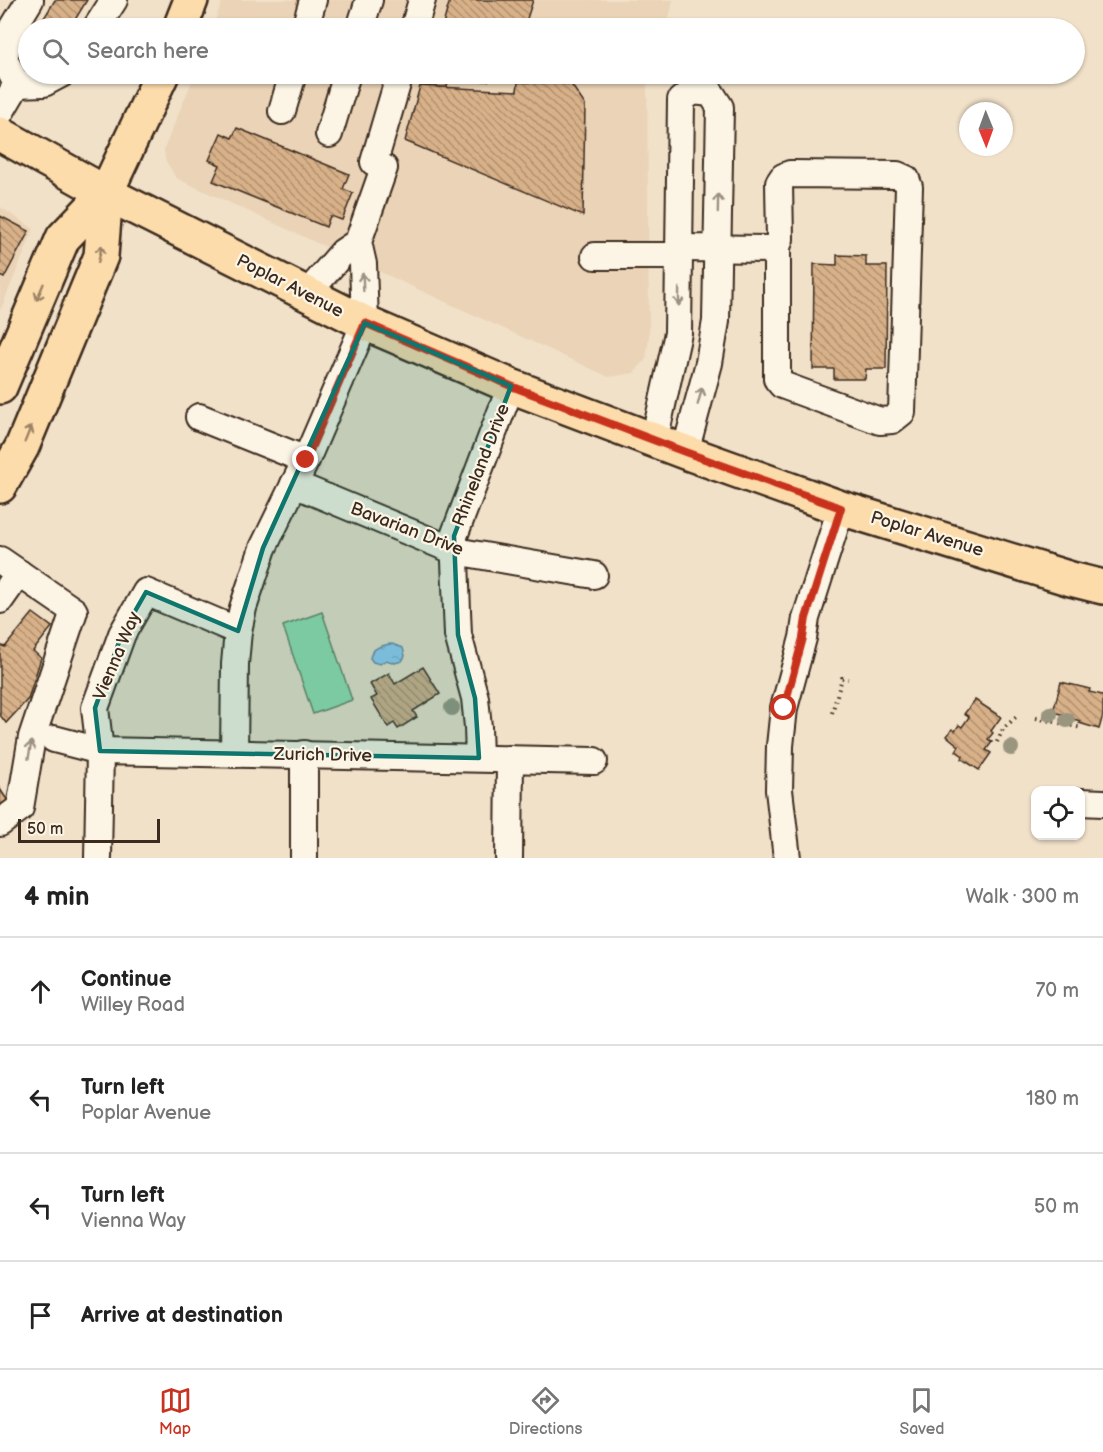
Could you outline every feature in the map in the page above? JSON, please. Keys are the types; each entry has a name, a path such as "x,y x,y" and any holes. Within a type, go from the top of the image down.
{"main road":[{"path":"184,18 191,0"},
{"path":"2,377 63,238 106,193 157,84"},
{"name":"Poplar Avenue","path":"0,134 106,193 365,323 511,386 654,441 841,508 1071,579 1103,586"},
{"path":"0,486 22,447 100,256 106,193"}],"street":[{"path":"19,18 30,0"},
{"path":"102,18 114,0"},
{"path":"308,18 313,0"},
{"path":"363,18 369,0"},
{"path":"417,18 422,0"},
{"path":"0,113 17,84 4,59 10,33 18,20"},
{"path":"282,111 290,84"},
{"path":"329,134 344,84"},
{"path":"234,754 235,664 238,631 263,548 306,460 365,323 363,264 358,242 398,84"},
{"path":"654,441 678,333 681,100 693,91 711,93 720,106 716,321 709,363 685,452"},
{"path":"790,174 897,175 906,179 909,187 903,412 892,420 880,421 829,403 782,386 777,379 777,247 780,239 779,183 783,177 790,174"},
{"path":"307,294 343,252 358,242"},
{"path":"595,256 777,247"},
{"name":"Rhineland Drive","path":"479,758 475,698 458,635 454,536 511,386"},
{"path":"199,417 306,460"},
{"name":"Bavarian Drive","path":"294,484 455,551 594,575"},
{"path":"787,858 778,790 784,708 803,638 806,618 841,508"},
{"path":"0,600 10,566 74,611 32,737 10,815"},
{"name":"Vienna Way","path":"98,858 100,751 95,708 122,634 146,592 238,631"},
{"name":"Zurich Drive","path":"54,739 100,751 594,761"},
{"path":"304,754 304,858"},
{"path":"509,858 510,759"},
{"path":"1085,802 1103,803"}],"path":[{"path":"832,713 842,678 848,679"},
{"path":"998,742 1003,729 1017,716"},
{"path":"1036,718 1082,728"}],"highlighted area":[{"path":"365,323 511,386 454,536 458,635 475,698 479,758 100,751 95,708 122,634 146,592 238,631 263,548"}],"shaded area":[{"path":"223,0 673,0 669,18 216,18"},
{"path":"191,84 647,84 649,336 646,359 634,373 609,377 176,178 165,159 164,149"},
{"path":"0,207 34,229 0,311"}],"green space":[{"path":"322,612 352,700 313,714 283,626"}],"water":[{"path":"392,644 403,648 405,656 402,661 395,663 386,660 380,664 373,662 370,658 375,649"}],"building":[{"path":"55,0 87,0 76,18 44,18"},
{"path":"450,0 533,0 527,18 445,18"},
{"path":"426,84 448,84 447,88 425,86"},
{"path":"518,84 571,84 585,105 583,216 405,141 420,86 517,91"},
{"path":"237,128 349,174 343,189 353,193 342,220 330,216 326,227 213,181 220,165 209,160 221,133 232,138"},
{"path":"0,216 29,231 4,278 0,276"},
{"path":"837,255 866,256 866,266 887,266 886,369 866,369 865,379 834,379 834,369 813,369 814,264 837,265"},
{"path":"33,613 52,627 33,651 41,658 28,699 6,723 0,715 0,645 5,647"},
{"path":"423,667 440,694 413,711 417,717 398,729 394,723 388,727 371,699 377,696 370,684 389,673 395,684"},
{"path":"1061,682 1090,689 1089,692 1103,695 1103,715 1099,729 1079,723 1080,721 1070,716 1053,712"},
{"path":"975,700 1001,717 988,739 992,742 986,750 991,753 979,770 962,759 963,756 956,751 959,746 947,736 952,729 955,731 959,725 962,727 969,717 964,714"},
{"path":"0,789 10,804 0,811"}],"route":[{"path":"306,460 365,323 511,386 841,508 806,618 803,638 784,708"}]}
